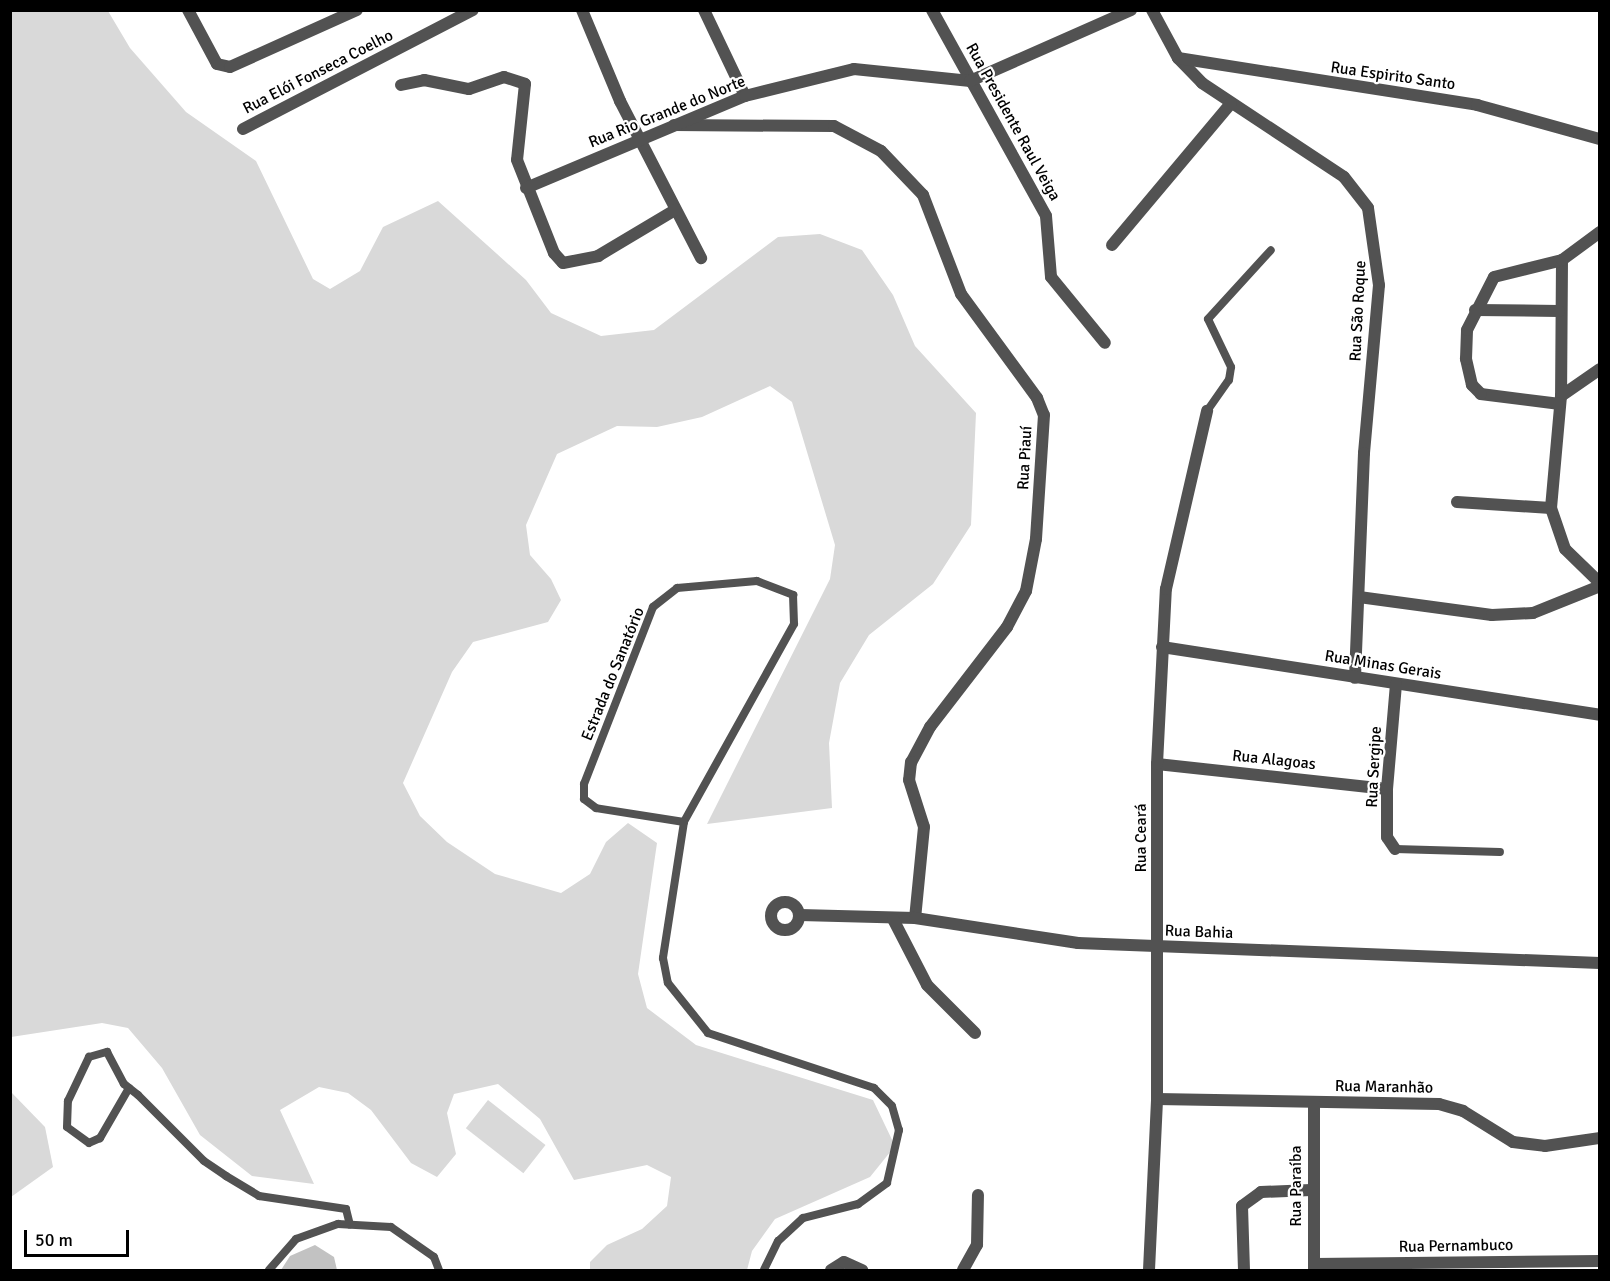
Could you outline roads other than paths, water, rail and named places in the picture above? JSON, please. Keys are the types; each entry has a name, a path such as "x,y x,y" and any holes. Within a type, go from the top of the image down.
{"street":[{"path":"188,10 217,64 230,67 357,10"},
{"name":"Rua Elói Fonseca Coelho","path":"243,129 473,10"},
{"path":"582,10 675,210 701,258"},
{"path":"704,10 745,96"},
{"name":"Rua Presidente Raul Veiga","path":"932,10 1046,216 1051,277 1105,342"},
{"name":"Rua Rio Grande do Norte","path":"526,188 640,137 745,96 854,69 970,81 1131,10"},
{"name":"Rua São Roque","path":"1152,10 1178,58 1232,103 1344,177 1368,208 1377,240 1379,285 1364,453 1355,678"},
{"name":"Rua Espirito Santo","path":"1178,58 1477,105 1599,139"},
{"path":"402,85 424,80 470,89 504,77 525,84 515,142 526,188 563,263 598,256 675,210"},
{"path":"1112,245 1232,103"},
{"name":"Rua Piauí","path":"674,125 834,126 881,151 923,195 961,294 1037,398 1044,415 1036,539 1026,591 1007,627 930,727 911,762 909,780 924,827 915,918"},
{"path":"1599,232 1562,260 1503,272 1486,284 1467,330 1472,385 1491,398 1560,400 1599,369"},
{"path":"1359,597 1492,615 1533,613 1599,585 1565,549 1551,508 1560,400 1559,311 1562,260"},
{"path":"1475,310 1559,311"},
{"name":"Rua Ceará","path":"1149,1270 1157,1100 1157,764 1162,647 1166,589 1207,411"},
{"path":"1457,501 1551,508"},
{"name":"Rua Minas Gerais","path":"1162,647 1599,715"},
{"name":"Rua Sergipe","path":"1395,849 1387,837 1387,789 1396,684"},
{"name":"Rua Alagoas","path":"1157,764 1387,789"},
{"name":"Rua Bahia","path":"800,915 915,918 1078,943 1158,948 1599,963"},
{"path":"894,919 927,986 975,1033"},
{"name":"Rua Maranhão","path":"1157,1100 1439,1104 1463,1111 1513,1142 1535,1145 1599,1138"},
{"name":"Rua Paraíba","path":"1314,1102 1311,1190 1314,1267"},
{"path":"1244,1270 1242,1206 1262,1192 1311,1190"},
{"path":"963,1270 977,1245 978,1195"},
{"name":"Rua Pernambuco","path":"1314,1267 1483,1266 1599,1261"},
{"path":"831,1270 851,1262 862,1270"}],"lane":[{"path":"1207,411 1229,380 1231,367 1208,319 1271,250"},
{"name":"Estrada do Sanatório","path":"684,822 596,808 584,799 584,784 653,607 677,588 757,581 793,595 794,624 684,822 663,958 668,982 687,1013 708,1033 874,1088 892,1106 899,1130 887,1183 858,1204 803,1218 778,1241 764,1270"},
{"path":"1395,849 1500,852"},
{"path":"129,1088 100,1138 89,1143 67,1127 68,1101 97,1051 112,1058 129,1088 204,1161 244,1189 278,1199 328,1203 346,1209 350,1225"},
{"path":"269,1270 296,1239 350,1225 391,1227 434,1257 439,1270"}]}
